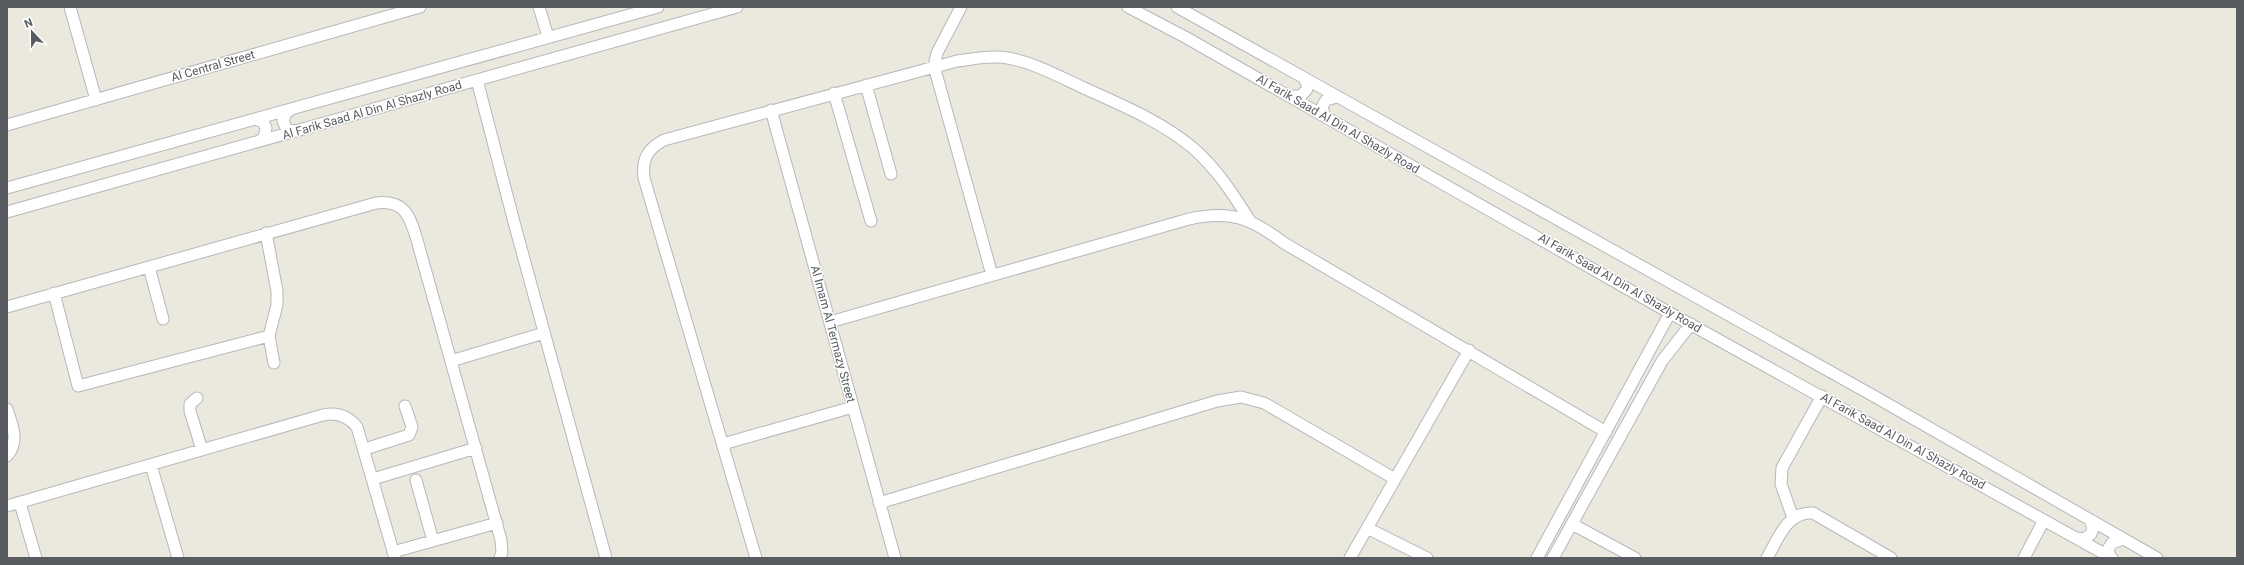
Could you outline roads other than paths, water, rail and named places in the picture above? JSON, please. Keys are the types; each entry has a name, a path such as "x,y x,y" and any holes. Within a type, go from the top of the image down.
{"street":[{"path":"70,7 96,100"},
{"name":"Al Central Street","path":"7,125 420,7"},
{"path":"539,7 548,37"},
{"name":"Al Farik Saad Al Din Al Shazly Road","path":"7,188 658,7"},
{"name":"Al Farik Saad Al Din Al Shazly Road","path":"7,212 737,7"},
{"path":"961,7 938,53 934,66 992,275"},
{"name":"Al Farik Saad Al Din Al Shazly Road","path":"1128,7 1185,37 1670,314 1822,396 2111,558"},
{"name":"Al Farik Saad Al Din Al Shazly Road","path":"1177,7 1872,395 2157,558"},
{"path":"756,558 643,166 646,155 653,145 664,140 934,66 982,57 1007,58 1038,68 1160,124 1192,147 1225,181 1250,221"},
{"path":"1289,96 1301,96 1305,92 1307,84 1304,78"},
{"path":"477,80 544,333 606,558"},
{"path":"866,85 891,174"},
{"path":"834,93 871,221"},
{"path":"1325,117 1322,107 1324,103 1337,97"},
{"path":"294,108 286,113 283,121 287,130 298,130"},
{"name":"Al Imam Al Termazy Street","path":"771,110 895,558"},
{"path":"255,118 263,122 266,128 264,138 257,142"},
{"path":"7,306 376,203 384,202 400,207 411,220 451,360 503,546 500,558"},
{"path":"830,322 1189,219 1211,214 1231,216 1250,221 1606,432"},
{"path":"266,233 277,290 277,305 269,336 274,363"},
{"path":"149,267 163,319"},
{"path":"54,293 78,386 269,336"},
{"path":"1536,558 1583,475 1670,314"},
{"path":"1553,558 1662,361 1691,324"},
{"path":"451,360 544,333"},
{"path":"1350,558 1469,350"},
{"path":"1648,354 1662,361"},
{"path":"1792,518 1781,484 1782,468 1822,396"},
{"path":"879,503 1217,401 1240,397 1264,403 1395,479"},
{"path":"197,398 190,404 190,411 202,450"},
{"path":"364,449 409,435 412,427 405,406"},
{"path":"723,444 853,407"},
{"path":"7,408 15,436 14,444 7,456"},
{"path":"7,506 323,416 336,414 352,421 357,427 394,555 433,541 497,523"},
{"path":"373,479 476,448"},
{"path":"152,465 178,558"},
{"path":"1583,475 1596,482"},
{"path":"416,480 433,541"},
{"path":"20,503 36,558"},
{"path":"1767,558 1792,518 1799,514 1813,513 1884,556"},
{"path":"2024,558 2044,520"},
{"path":"2076,538 2088,538 2093,528 2090,520"},
{"path":"1572,524 1635,558"},
{"path":"1367,528 1427,558"},
{"path":"2111,558 2108,549 2110,546 2123,539"}]}
